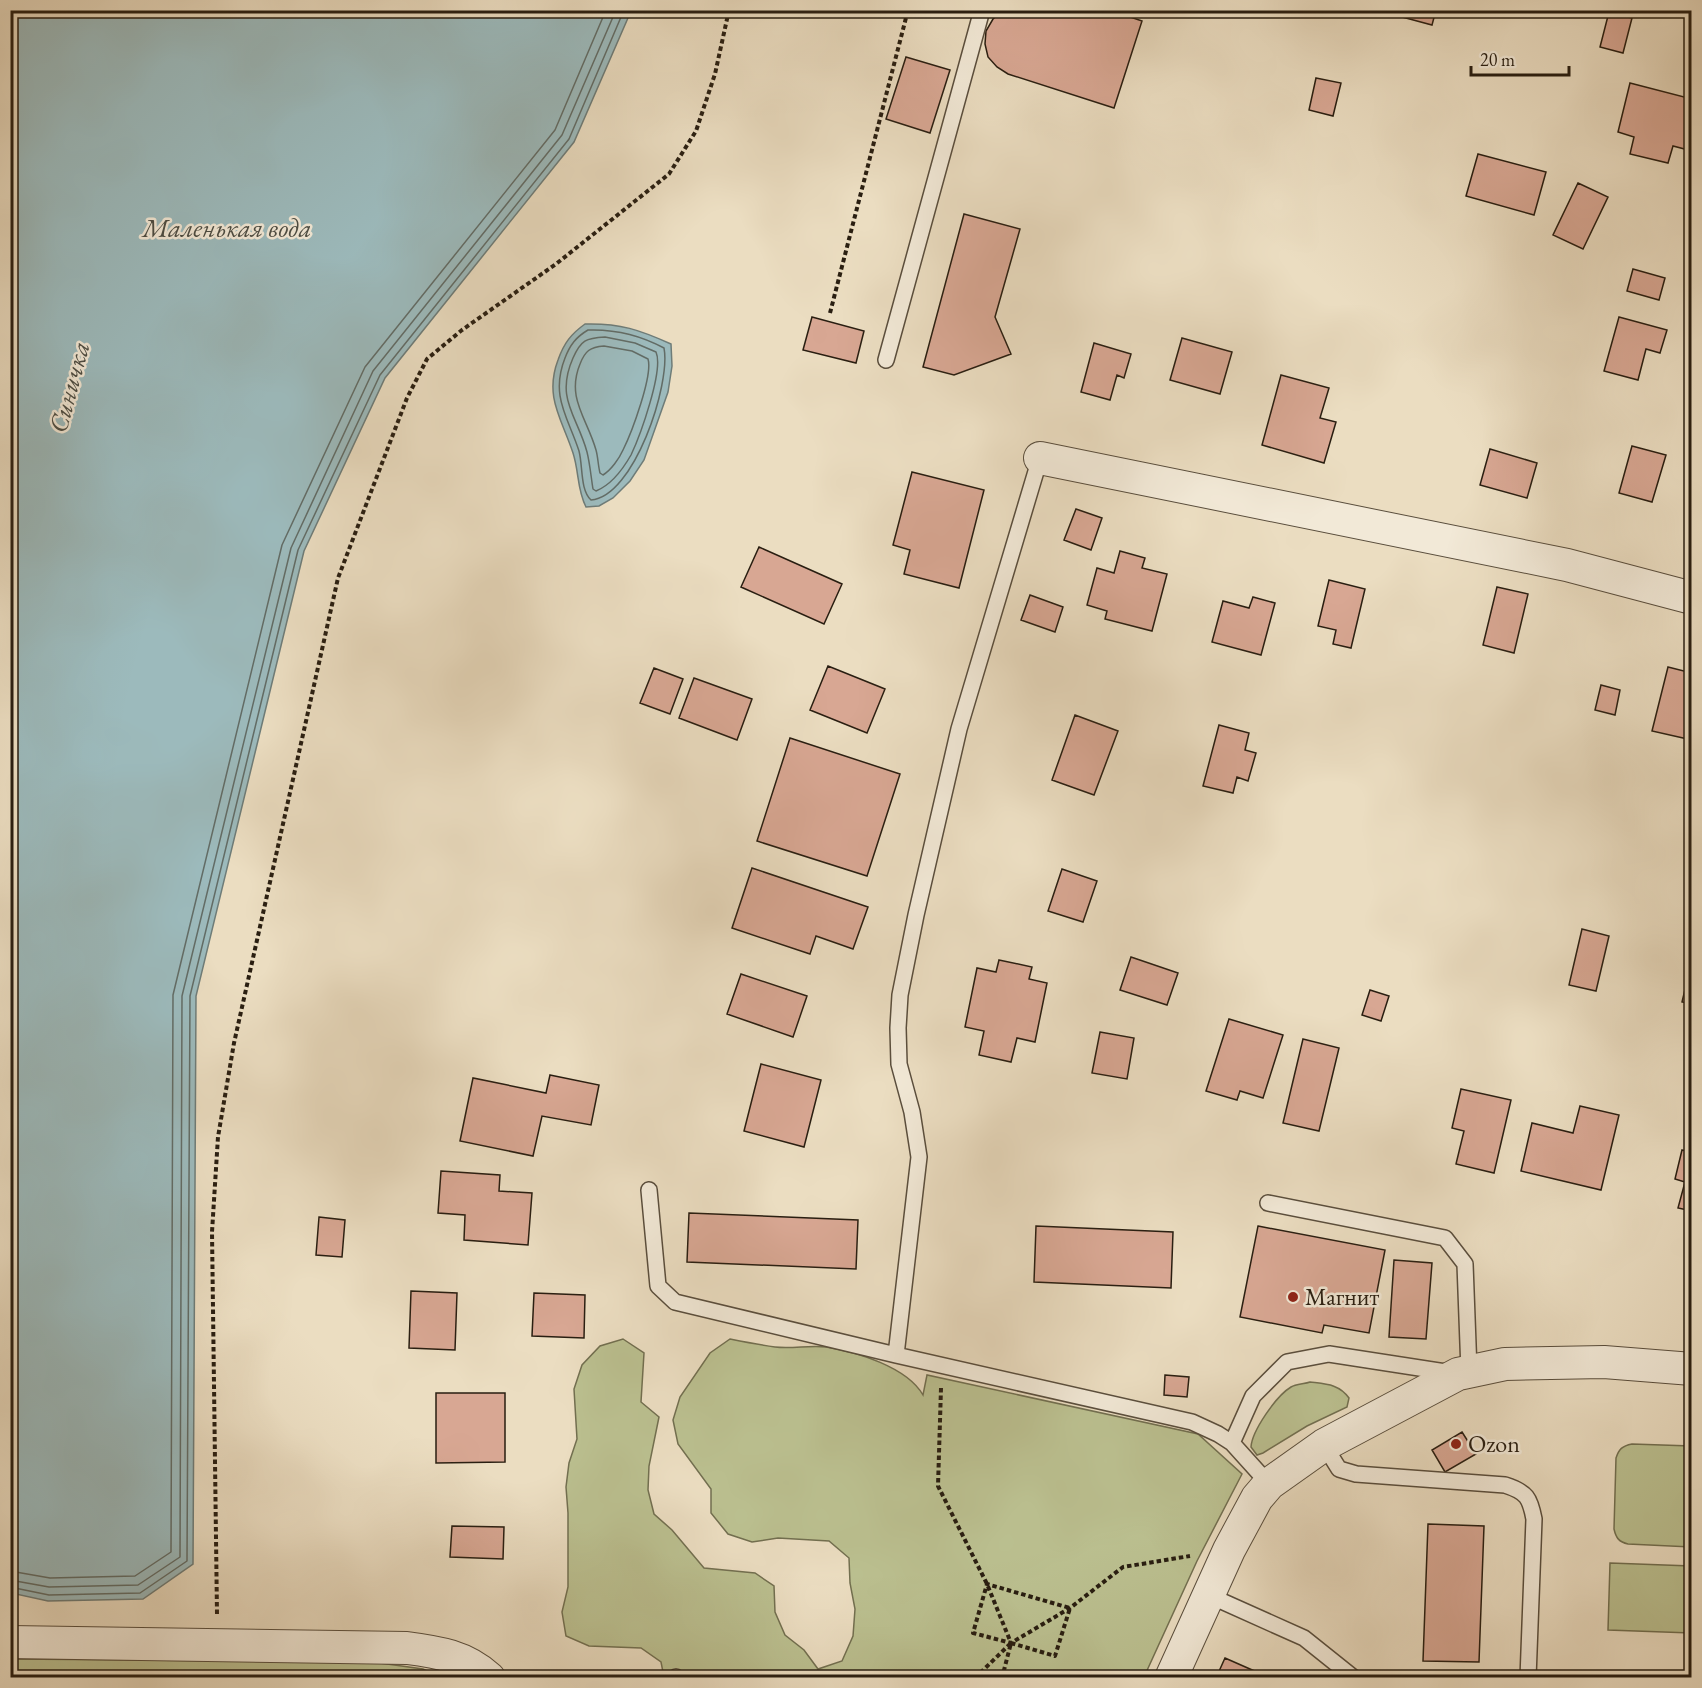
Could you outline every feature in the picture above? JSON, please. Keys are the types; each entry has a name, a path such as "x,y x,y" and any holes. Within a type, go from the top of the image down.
{"street":[{"path":"1040,458 1567,566 1692,598"},
{"path":"1171,1677 1229,1550 1257,1498 1269,1484 1324,1445 1463,1372 1505,1364 1604,1362 1692,1369"},
{"path":"10,1642 407,1648 445,1653 476,1666 489,1677"}],"lane":[{"path":"886,360 982,10"},
{"path":"896,1355 919,1157 912,1112 899,1064 900,995 959,729 1040,458"},
{"path":"649,1190 658,1286 675,1302 941,1366 1192,1422 1232,1443 1269,1484"},
{"path":"1232,1443 1253,1396 1287,1362 1329,1354 1463,1372 1465,1264 1445,1238 1268,1203"},
{"path":"1324,1445 1340,1469 1356,1474 1505,1485 1521,1490 1531,1504 1534,1519 1528,1677"},
{"path":"1208,1595 1304,1638 1354,1677"}],"path":[{"path":"217,1644 212,1232 218,1137 234,1043 338,578 407,398 428,359 462,330 556,264 669,174 696,131 715,74 729,10"},
{"path":"830,313 908,10"},
{"path":"941,1366 938,1486 987,1584 1011,1643 1002,1677"},
{"path":"975,1677 1011,1643 1070,1608 1123,1567 1229,1550"},
{"path":"987,1584 1070,1608"},
{"path":"987,1584 973,1632 1055,1656 1070,1608"}],"green space":[{"path":"623,1339 644,1353 641,1402 659,1417 649,1466 648,1490 654,1514 672,1530 704,1568 755,1573 774,1586 775,1612 785,1635 804,1650 818,1669 842,1661 853,1636 855,1609 850,1583 849,1558 829,1541 778,1538 752,1542 728,1534 711,1513 711,1489 678,1444 673,1420 680,1397 710,1353 730,1339 775,1347 838,1349 866,1357 905,1376 923,1395 927,1375 1198,1434 1242,1474 1197,1561 1144,1677 664,1677 661,1662 641,1648 589,1646 566,1636 562,1612 568,1587 566,1487 569,1463 577,1439 574,1389 582,1365 600,1346"},
{"path":"1310,1382 1341,1390 1349,1398 1347,1407 1307,1426 1257,1455 1251,1447 1252,1440 1272,1406 1291,1387"},
{"path":"1632,1444 1691,1446 1691,1547 1628,1544 1617,1537 1614,1529 1616,1458 1621,1448"},
{"path":"1610,1563 1691,1566 1691,1633 1608,1630"},
{"path":"11,1659 373,1662 423,1669 440,1677 11,1678"}],"water":[{"name":"Маленькая вода","path":"11,10 631,11 574,142 385,378 304,551 196,996 193,1564 143,1599 48,1601 11,1593"},
{"path":"585,324 630,328 671,344 672,366 668,392 644,460 630,481 613,498 599,506 586,507 581,494 573,453 556,408 553,385 554,373 565,344"}],"building":[{"path":"1003,10 1110,10 1142,21 1114,108 1008,74 997,67 988,57 985,44 986,31 993,19"},
{"path":"1404,10 1436,10 1432,25 1402,17"},
{"path":"1609,12 1632,18 1623,53 1600,47"},
{"path":"906,57 950,70 930,133 886,119"},
{"path":"1316,78 1341,83 1333,116 1309,110"},
{"path":"1630,83 1692,99 1692,151 1673,146 1668,163 1630,154 1634,137 1618,132"},
{"path":"1478,154 1546,172 1534,215 1466,196"},
{"path":"1578,183 1608,197 1583,249 1553,235"},
{"path":"964,214 1020,229 995,317 1011,354 954,375 923,367"},
{"path":"1633,269 1665,278 1659,300 1627,291"},
{"path":"812,317 864,331 856,363 803,350"},
{"path":"1619,317 1667,330 1660,353 1646,349 1638,380 1604,371"},
{"path":"1182,338 1232,352 1220,394 1170,380"},
{"path":"1094,343 1131,354 1124,378 1117,375 1110,400 1081,392"},
{"path":"1281,375 1329,388 1320,418 1336,422 1324,463 1262,445"},
{"path":"1632,446 1666,455 1652,502 1619,493"},
{"path":"1490,449 1537,463 1527,498 1480,485"},
{"path":"912,472 984,490 959,588 904,574 910,550 893,545"},
{"path":"1076,509 1102,518 1091,550 1064,540"},
{"path":"759,547 842,584 824,624 741,587"},
{"path":"1120,551 1145,558 1142,568 1167,574 1152,631 1105,619 1107,611 1087,605 1097,568 1114,573"},
{"path":"1329,580 1365,589 1351,648 1333,644 1336,630 1318,626"},
{"path":"1497,587 1528,594 1514,653 1483,645"},
{"path":"1030,595 1063,607 1055,632 1021,620"},
{"path":"1253,597 1275,603 1261,655 1212,642 1223,601 1249,608"},
{"path":"828,666 885,689 867,733 810,710"},
{"path":"1668,667 1692,673 1692,740 1652,731"},
{"path":"654,668 683,679 670,714 640,703"},
{"path":"694,678 752,699 737,740 679,718"},
{"path":"1601,685 1620,690 1615,715 1595,710"},
{"path":"1075,715 1118,731 1094,795 1052,780"},
{"path":"1219,725 1249,733 1245,750 1256,753 1248,781 1237,777 1233,793 1203,786"},
{"path":"790,738 900,774 867,876 757,841"},
{"path":"752,868 868,907 853,949 816,936 810,954 732,928"},
{"path":"1062,869 1097,881 1083,922 1048,911"},
{"path":"1582,929 1609,936 1596,991 1569,985"},
{"path":"1131,957 1178,973 1167,1005 1120,990"},
{"path":"999,960 1032,967 1029,979 1047,983 1035,1042 1017,1038 1011,1062 979,1055 984,1031 965,1027 977,968 996,972"},
{"path":"1692,961 1692,1004 1682,1002"},
{"path":"741,974 807,996 793,1037 727,1014"},
{"path":"1370,990 1389,996 1381,1021 1362,1015"},
{"path":"1229,1019 1283,1035 1263,1098 1240,1091 1237,1100 1206,1091"},
{"path":"1100,1032 1134,1038 1127,1079 1092,1073"},
{"path":"1303,1039 1339,1048 1319,1131 1283,1123"},
{"path":"761,1064 821,1080 804,1147 744,1131"},
{"path":"550,1075 599,1085 591,1125 542,1116 533,1156 460,1141 473,1078 546,1093"},
{"path":"1461,1089 1511,1100 1494,1173 1456,1164 1464,1131 1452,1128"},
{"path":"1580,1106 1619,1115 1601,1190 1521,1171 1532,1123 1573,1133"},
{"path":"1682,1150 1692,1152 1692,1211 1678,1208 1685,1182 1675,1179"},
{"path":"441,1171 500,1175 499,1191 532,1193 528,1245 464,1240 465,1215 438,1213"},
{"path":"689,1213 858,1220 856,1269 687,1262"},
{"path":"319,1217 345,1220 342,1257 316,1255"},
{"path":"1036,1226 1173,1232 1171,1288 1034,1282"},
{"path":"1258,1226 1385,1250 1369,1333 1324,1325 1322,1333 1240,1317"},
{"path":"1394,1260 1432,1263 1426,1339 1389,1337"},
{"path":"411,1291 457,1293 455,1350 409,1348"},
{"path":"534,1293 585,1295 584,1338 532,1336"},
{"path":"1165,1375 1189,1377 1187,1397 1164,1395"},
{"path":"436,1393 505,1393 505,1462 436,1463"},
{"path":"1462,1432 1476,1454 1445,1472 1432,1450"},
{"path":"1428,1524 1484,1526 1479,1662 1423,1661"},
{"path":"452,1526 504,1527 503,1559 450,1557"},
{"path":"1225,1658 1259,1673 1257,1678 1216,1678"},
{"path":"547,1671 636,1678 547,1678"}],"place":[{"name":"Магнит","path":"1293,1297"},
{"name":"Ozon","path":"1456,1444"}],"water label":[{"name":"Синичка","path":"69,387"}]}
